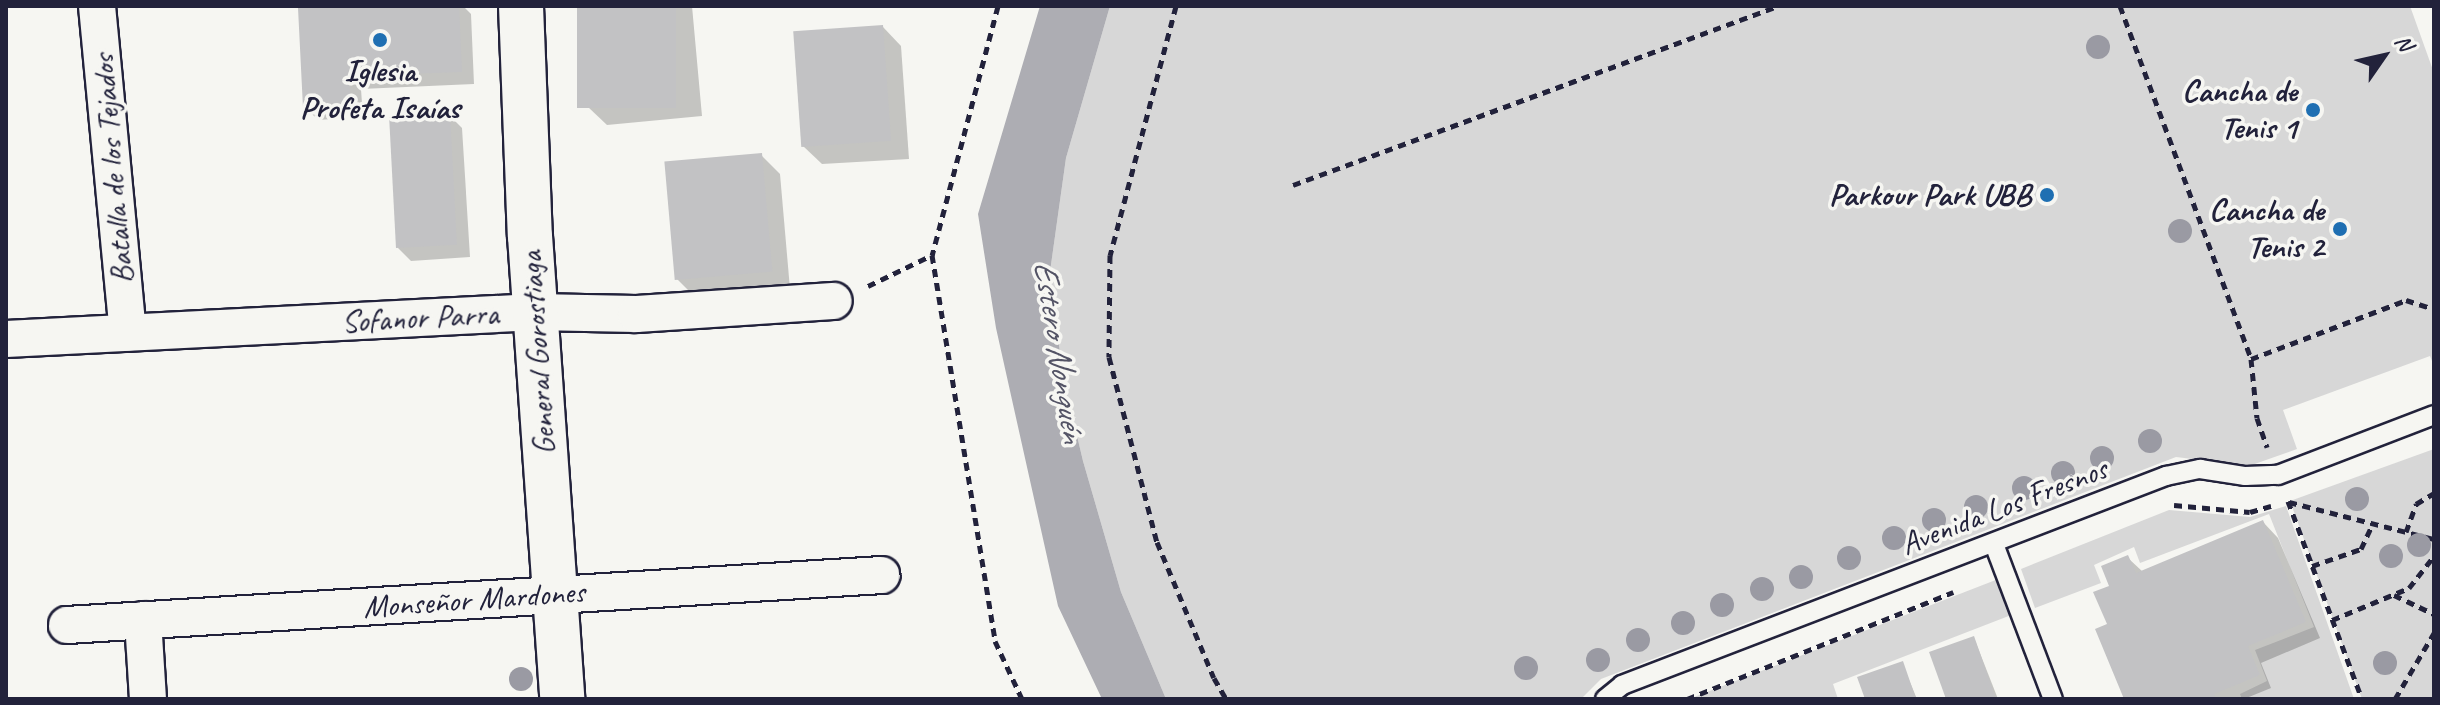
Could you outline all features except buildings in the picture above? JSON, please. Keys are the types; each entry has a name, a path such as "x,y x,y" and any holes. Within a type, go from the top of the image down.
{"street":[{"name":"Batalla de los Tejados","path":"97,6 128,333"},
{"name":"General Gorostiaga","path":"521,6 535,312 562,699"},
{"name":"Sofanor Parra","path":"6,339 535,312 604,316 834,301"},
{"name":"Monseñor Mardones","path":"67,625 881,575"},
{"path":"143,620 148,699"}],"lane":[{"name":"Avenida Los Fresnos","path":"1605,699 1622,685 2166,476 2200,469 2245,476 2278,475 2434,415"},
{"path":"1994,544 2053,699"}],"path":[{"path":"998,6 932,255 995,641 1022,699"},
{"path":"1176,6 1110,255 1109,357 1157,542 1226,699"},
{"path":"1293,185 1778,6"},
{"path":"2120,6 2251,359 2257,418 2362,699"},
{"path":"834,301 932,255"},
{"path":"2251,359 2406,300 2434,309"},
{"path":"2406,532 2416,504 2434,493"},
{"path":"2288,502 2434,539"},
{"path":"2312,566 2361,549 2373,523"},
{"path":"2332,620 2409,588 2434,556"},
{"path":"2393,595 2434,614"},
{"path":"2395,699 2434,633"}],"shaded area":[{"path":"1040,6 1110,6 1066,158 1049,279 1065,385 1083,461 1121,592 1166,699 1102,699 1058,606 996,328 978,214"},
{"path":"1110,6 2410,6 2434,73 2434,366 2430,356 2283,410 2297,449 2249,466 2176,457 1601,679 1581,699 1166,699 1121,592 1083,461 1065,385 1049,279 1066,158"},
{"path":"2434,449 2434,699 2362,699 2290,501"},
{"path":"2286,506 2354,699 2242,699 2240,694 2267,681 2255,650 2314,627 2269,514 2140,563 2134,547 2094,565 2101,583 2035,608 2021,569 2169,510 2250,517"},
{"path":"2006,576 2019,612 1833,684 1838,699 1689,699"}],"place":[{"name":"Iglesia Profeta Isaías","path":"380,40"},
{"name":"Cancha de Tenis 1","path":"2313,110"},
{"name":"Parkour Park UBB","path":"2047,195"},
{"name":"Cancha de Tenis 2","path":"2340,229"}],"water label":[{"name":"Estero Nonguén","path":"1060,351"}]}
